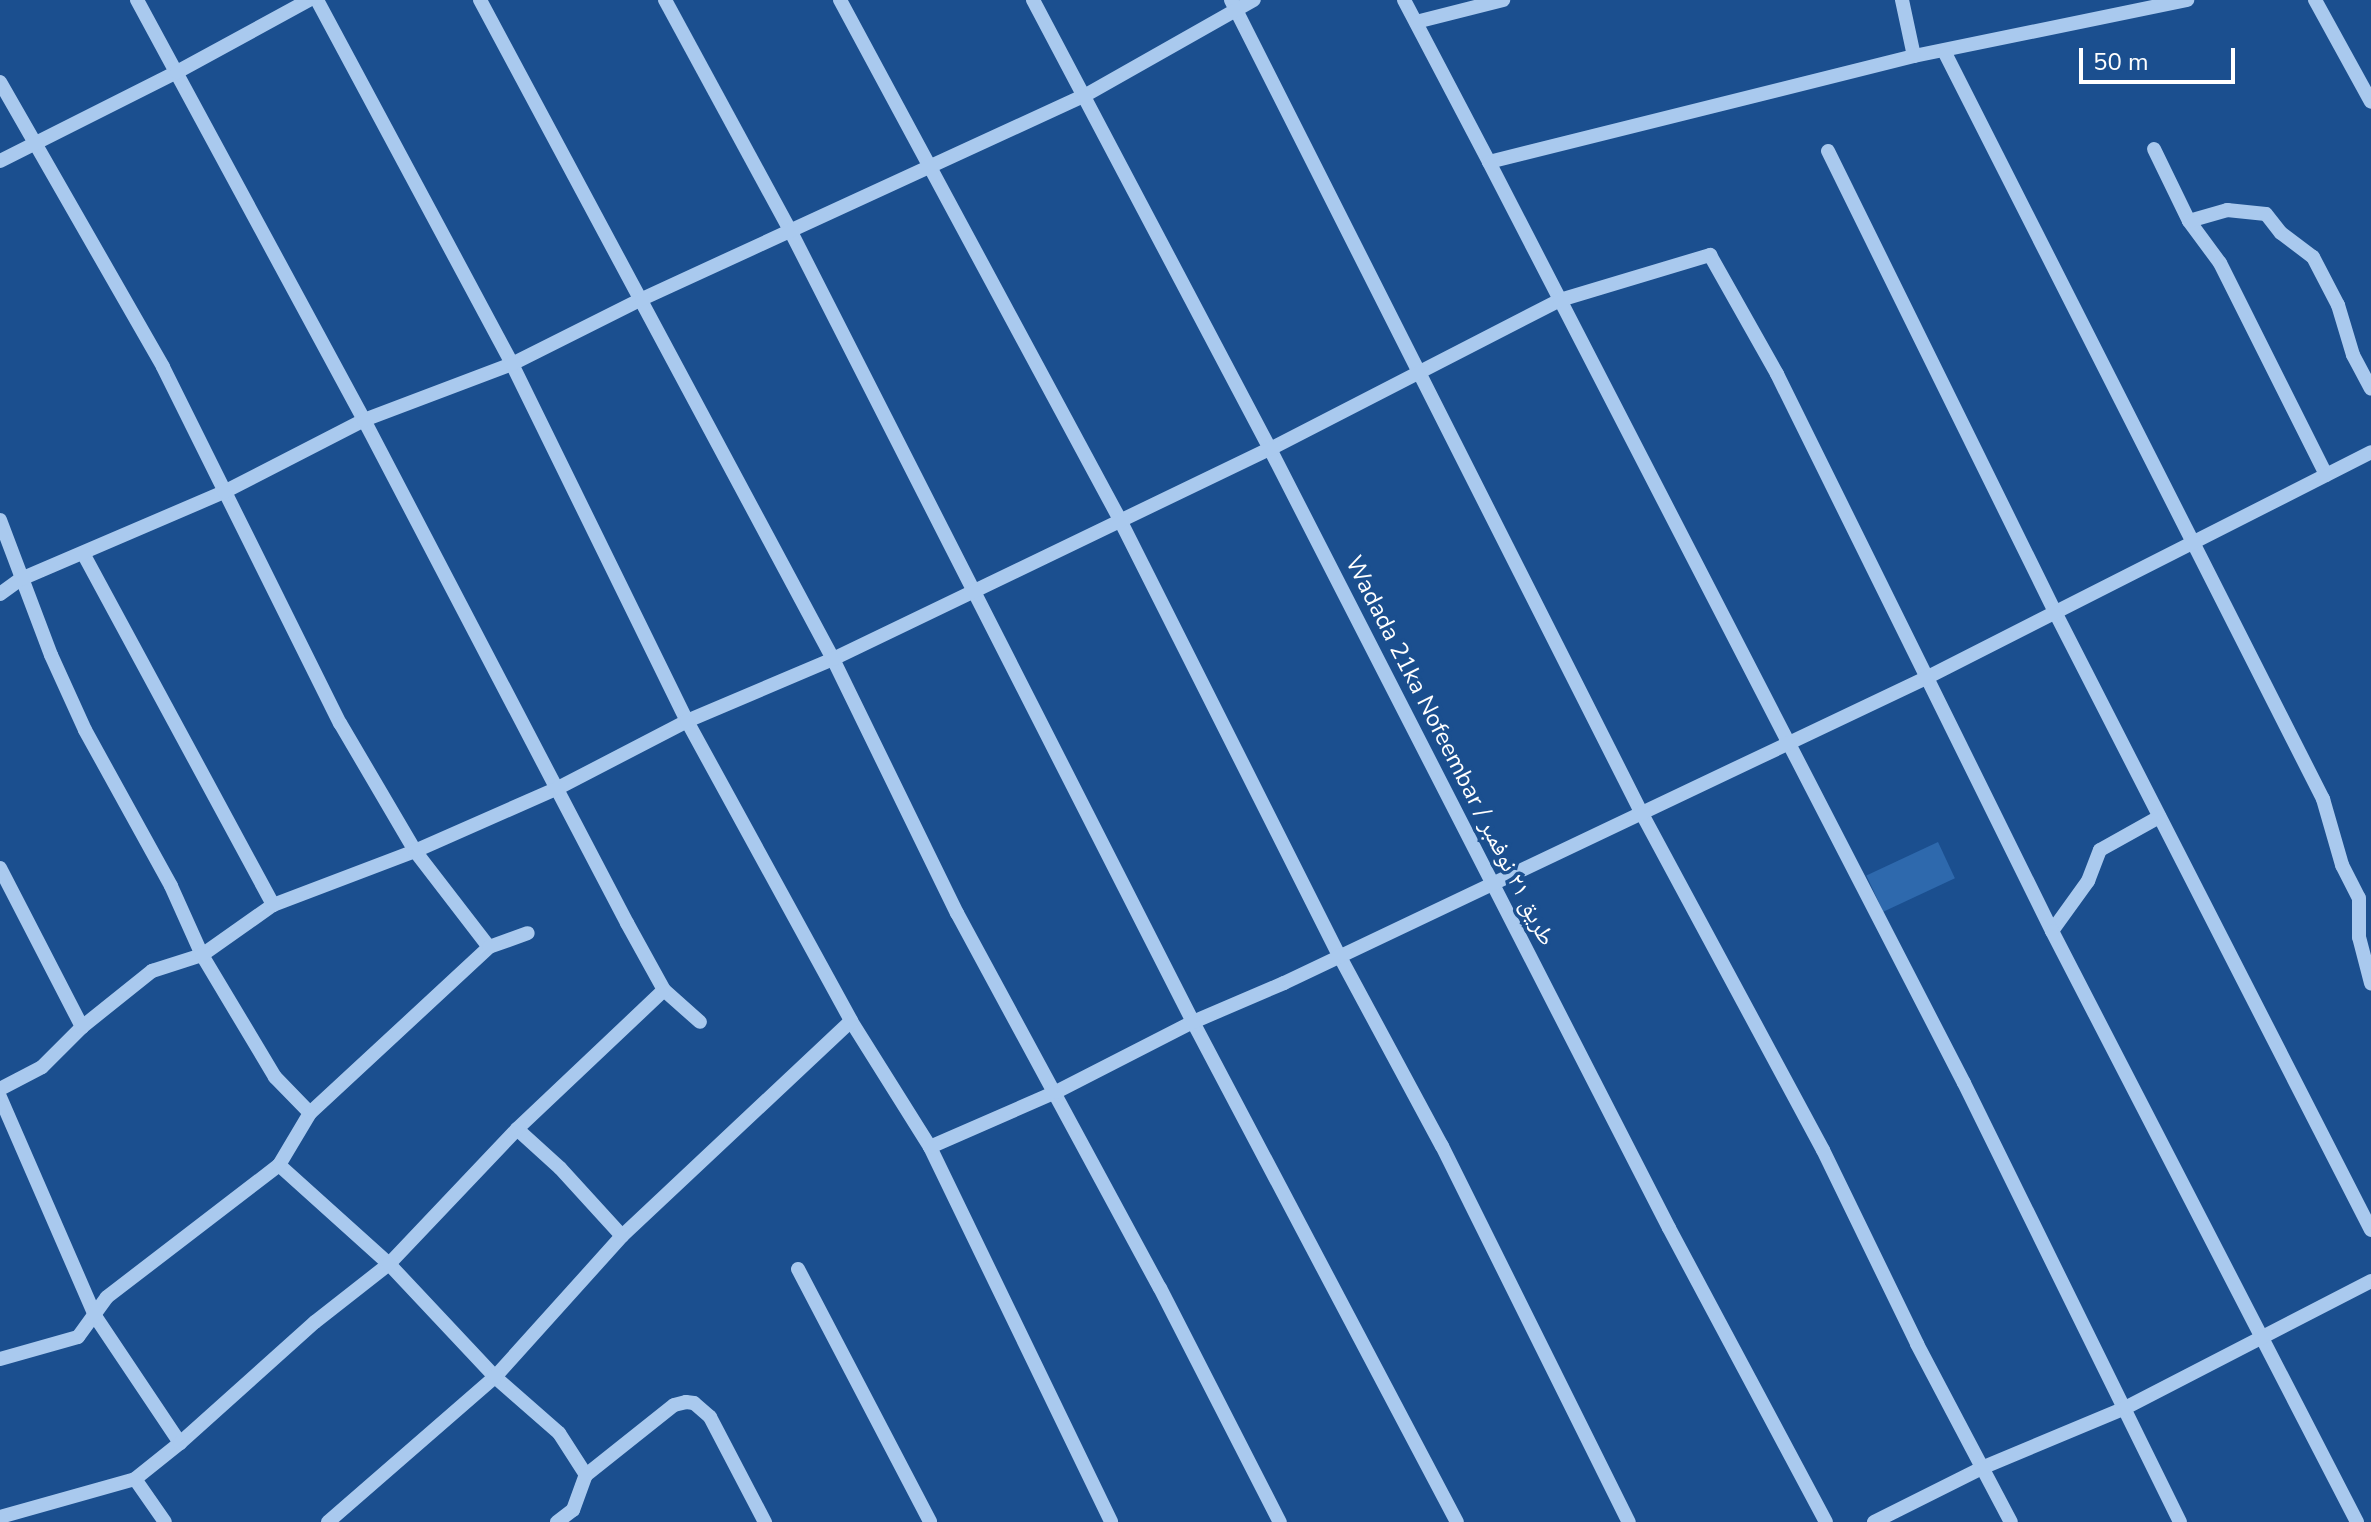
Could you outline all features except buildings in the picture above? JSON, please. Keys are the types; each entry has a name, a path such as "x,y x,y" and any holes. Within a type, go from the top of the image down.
{"street":[{"path":"137,0 364,420 664,990 700,1022"},
{"path":"0,161 36,146 309,0"},
{"path":"317,0 512,364 687,721 851,1021 930,1147 1111,1522"},
{"path":"480,0 833,659 957,913 1056,1092 1280,1522"},
{"path":"665,0 790,230 1193,1022 1457,1522"},
{"path":"840,0 1119,518 1339,955 1442,1146 1629,1522"},
{"name":"Wadada 21ka Nofeembar / طريق ٢١ نوفمبر","path":"1033,0 1270,449 1669,1228 1826,1522"},
{"path":"0,594 21,579 84,555 224,492 364,420 512,364 642,299 1084,96 1234,4 1254,0"},
{"path":"1404,0 1964,1083 2180,1522"},
{"path":"1416,22 1503,0"},
{"path":"1902,0 1914,56"},
{"path":"1489,162 1914,56 2187,0"},
{"path":"2315,0 2371,102"},
{"path":"1234,4 1641,812 1823,1150 1917,1344 2011,1522"},
{"path":"1944,51 2323,799 2342,865 2359,898 2359,937 2371,983"},
{"path":"0,82 163,367 340,723 415,851 489,947"},
{"path":"2154,149 2189,221 2220,263 2326,475"},
{"path":"1828,151 2055,612 2371,1230"},
{"path":"2189,221 2227,210 2266,214 2281,233 2313,257 2338,305 2353,355 2371,389"},
{"path":"0,1089 42,1067 82,1027 152,971 202,955 273,905 415,851 558,788 687,721 833,659 1119,518 1270,449 1560,300 1710,255 1777,374 2052,931 2260,1340 2357,1522"},
{"path":"930,1147 1056,1092 1193,1022 1284,983 1926,678 2371,452"},
{"path":"0,520 12,544 21,579 85,730 171,886 202,955 275,1077 310,1113"},
{"path":"84,555 273,905"},
{"path":"2052,931 2088,881 2100,850 2159,817"},
{"path":"0,868 82,1027"},
{"path":"0,1359 78,1337 107,1297 279,1165 310,1113 489,947 528,933"},
{"path":"0,1517 22,1516 135,1479 180,1443 315,1322 389,1264 517,1129 664,990"},
{"path":"328,1522 495,1377 622,1236 851,1021"},
{"path":"0,1097 95,1316 180,1443"},
{"path":"517,1129 560,1168 622,1236"},
{"path":"279,1165 389,1264 495,1377 559,1433 586,1475"},
{"path":"798,1269 930,1522"},
{"path":"1874,1522 1984,1467 2125,1408 2371,1281"},
{"path":"557,1522 576,1516 586,1475 674,1405 694,1403 710,1417 765,1522"},
{"path":"135,1479 165,1522"}],"shaded area":[{"path":"1938,842 1955,878 1883,912 1866,875"}]}
